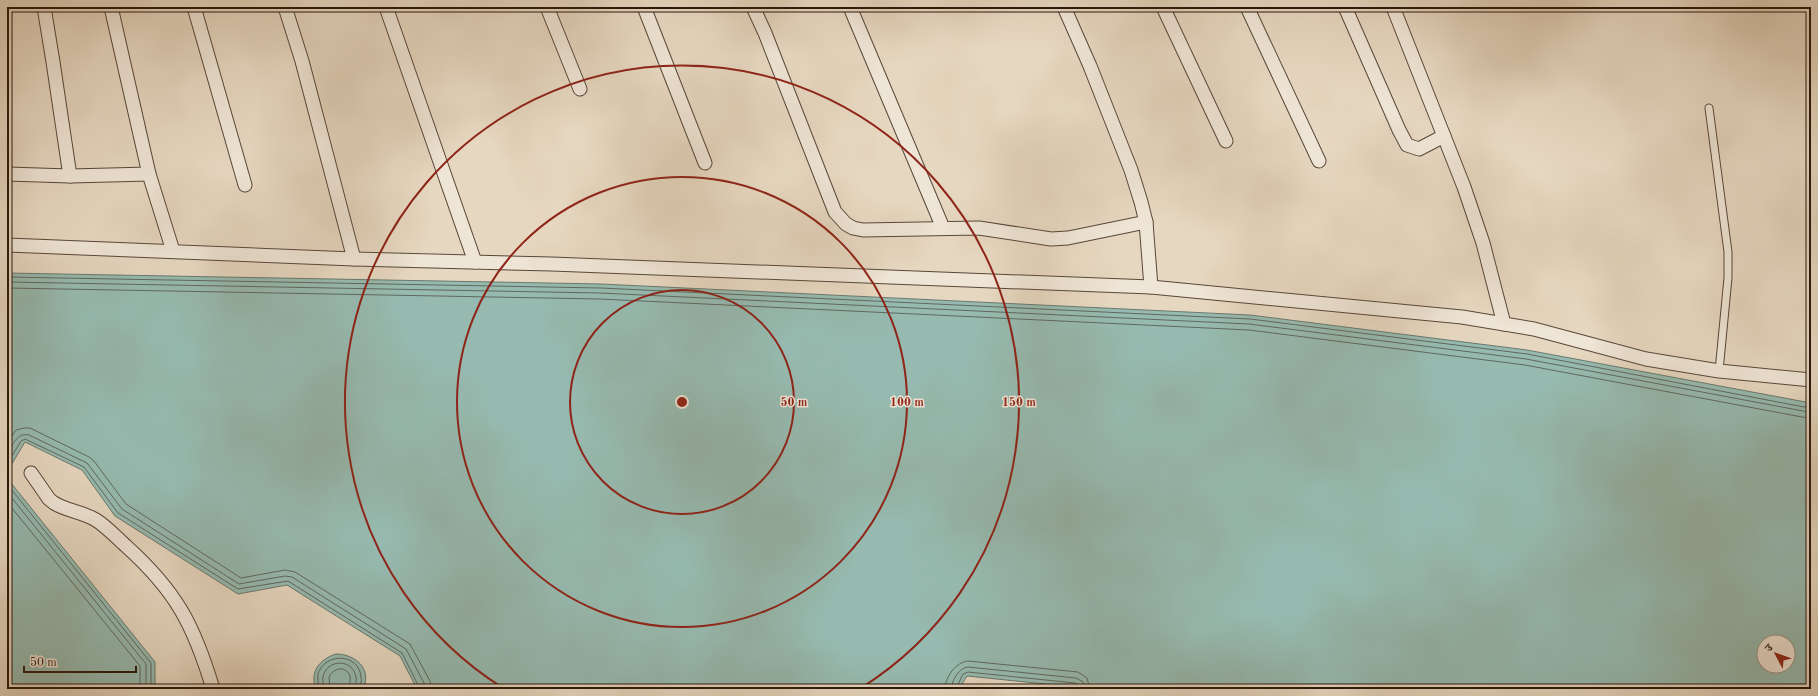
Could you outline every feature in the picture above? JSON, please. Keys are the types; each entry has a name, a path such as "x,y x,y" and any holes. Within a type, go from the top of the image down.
{"street":[{"path":"44,7 70,176"},
{"path":"111,7 149,174 173,251"},
{"path":"194,7 245,185"},
{"path":"285,7 302,61 354,259"},
{"path":"386,7 475,262"},
{"path":"547,7 580,89"},
{"path":"644,7 705,163"},
{"path":"753,7 765,33 831,201 840,218 853,228 863,230 979,228 1003,230 1051,239 1068,238 1146,222"},
{"path":"850,7 943,228"},
{"path":"1064,7 1090,66 1131,170 1141,202 1146,222 1151,287"},
{"path":"1163,7 1226,141"},
{"path":"1247,7 1319,162"},
{"path":"1345,7 1407,145 1419,150 1444,136"},
{"path":"1393,7 1464,187 1484,243 1504,324"},
{"path":"7,174 70,176 149,174"},
{"path":"7,245 354,259 475,262 1151,287 1447,315 1534,329 1646,359 1719,371 1811,380"},
{"path":"31,473 49,499 54,503 97,521 141,559 167,587 182,610 198,641 213,689"}],"lane":[{"path":"1708,108 1728,252 1728,278 1719,371"}],"water":[{"path":"7,273 601,284 1250,315 1527,350 1811,403 1811,689 1094,689 967,676 959,689 417,689 400,656 287,585 238,594 115,516 82,470 25,442 7,472"},
{"path":"7,478 155,662 155,689 7,689"},
{"path":"336,654 355,660 364,669 366,675 363,689 316,689 314,677 317,667 325,659"}]}
